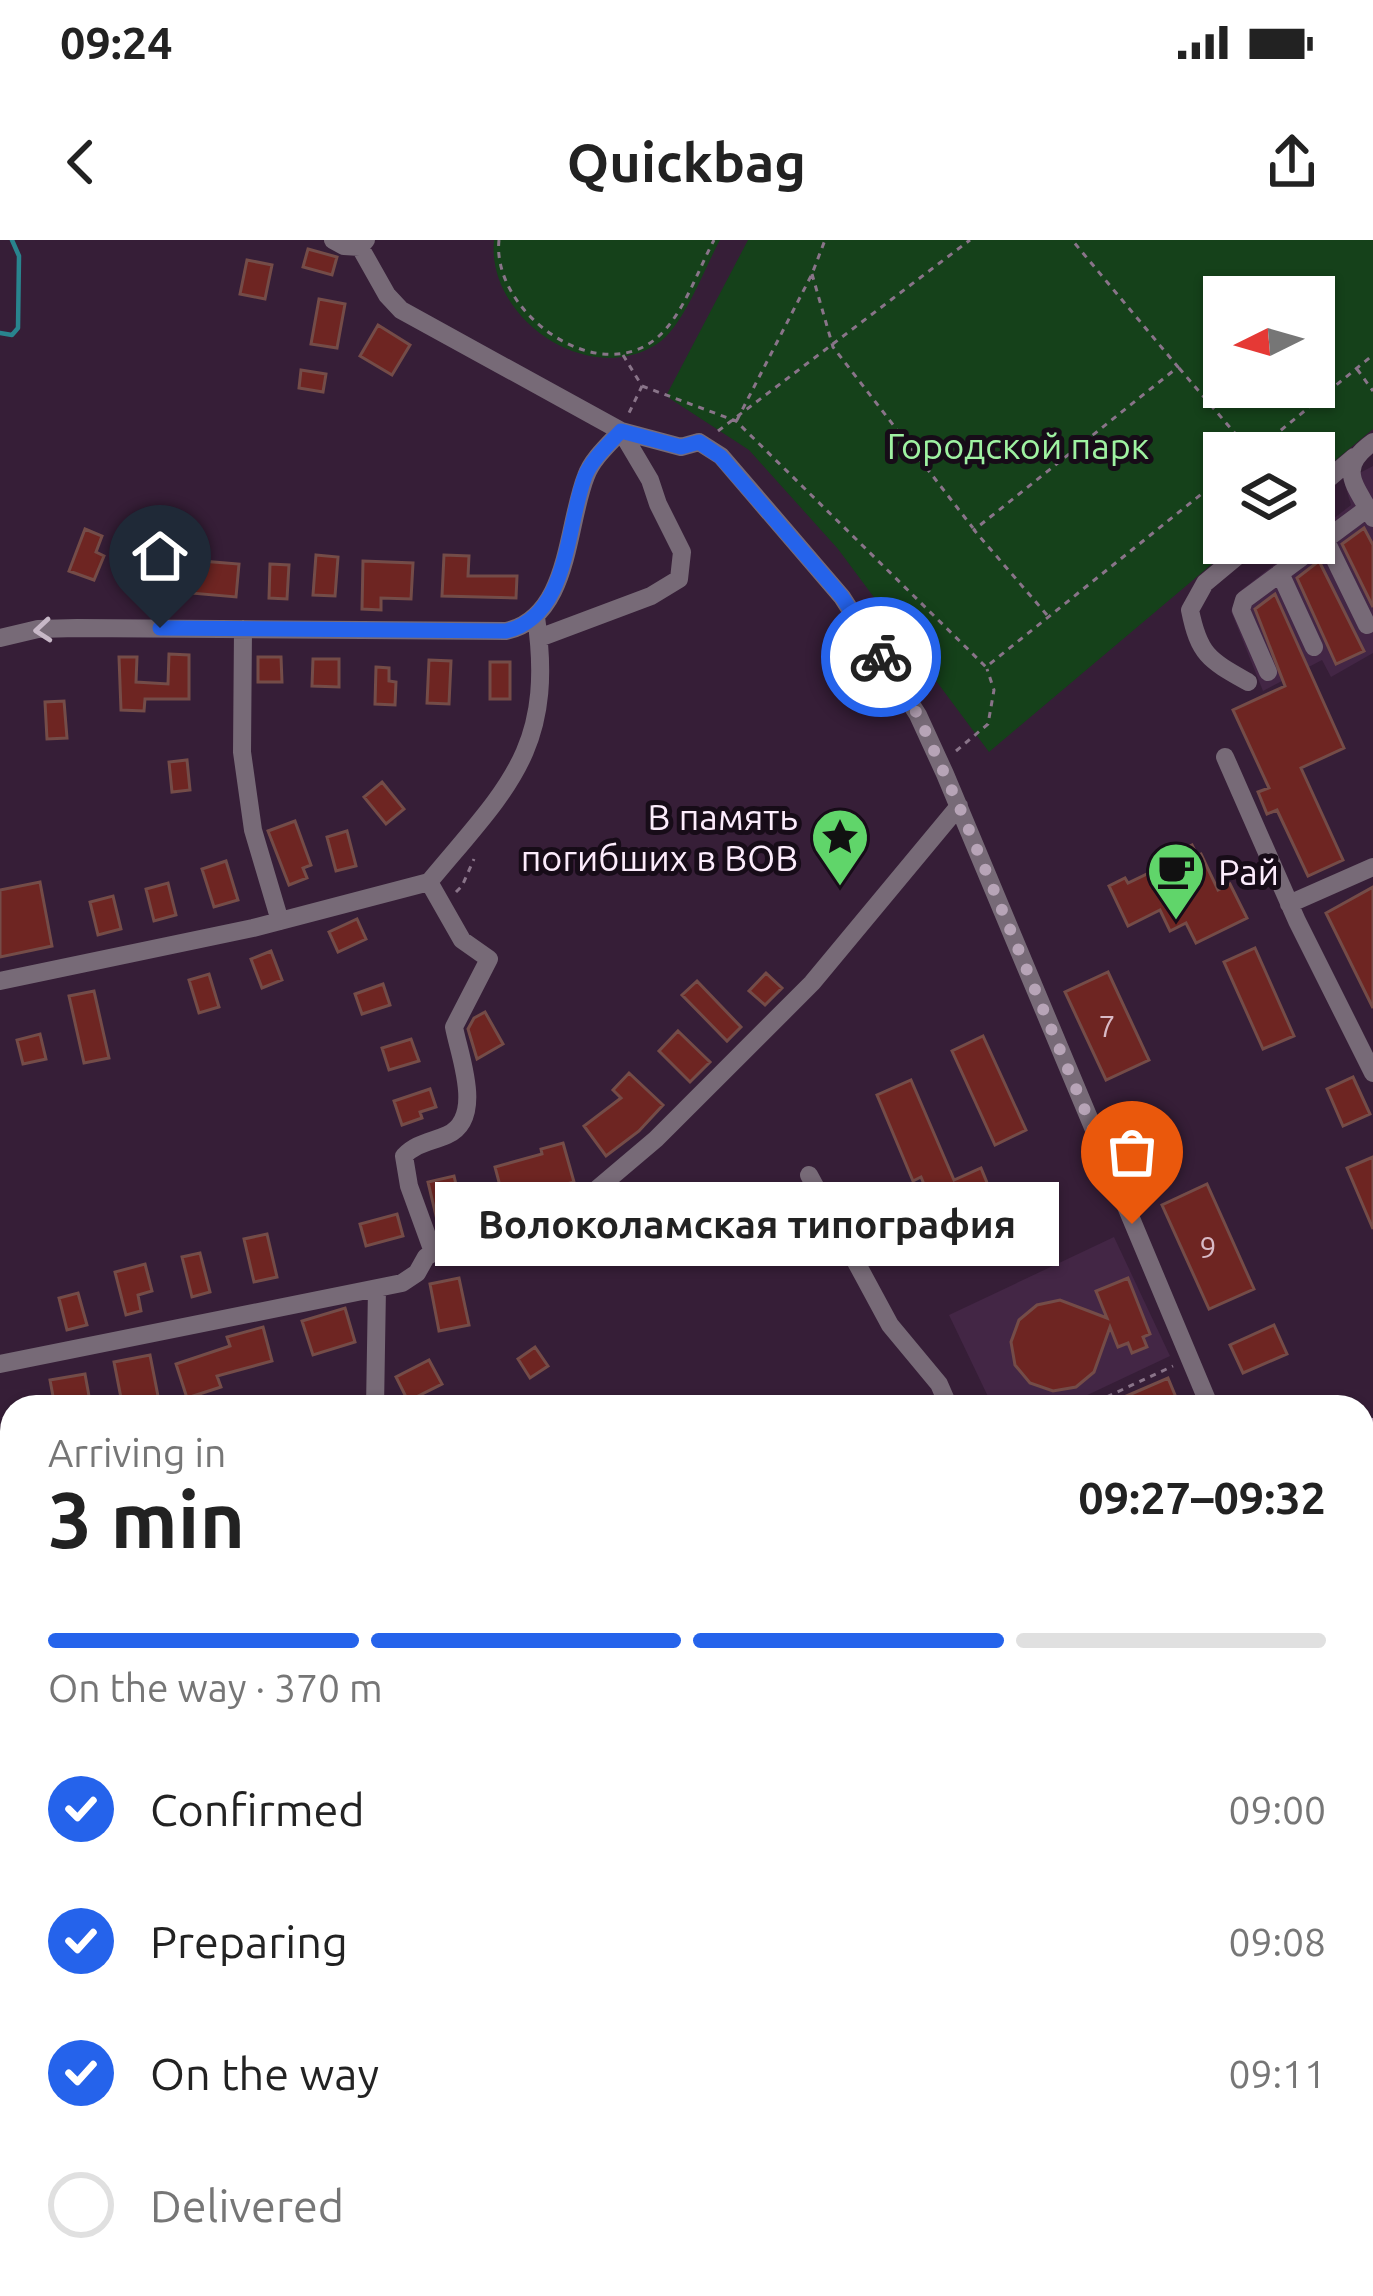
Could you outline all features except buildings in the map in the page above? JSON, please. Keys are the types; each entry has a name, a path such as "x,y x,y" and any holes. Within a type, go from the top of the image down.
{"street":[{"path":"333,240 344,246 361,242 387,295 401,310 621,431 681,447 699,442 721,457 842,597 918,715 945,774 1205,1395"},
{"path":"0,638 38,629 506,631 521,627 536,617 557,581 586,472 621,431"},
{"path":"539,638 651,596 679,579 682,552 650,480 621,431"},
{"path":"1335,473 1373,442"},
{"path":"1335,533 1370,513 1355,489 1354,457"},
{"path":"1335,560 1367,626"},
{"path":"1228,564 1205,584 1190,610 1196,642 1208,658 1248,682"},
{"path":"1268,672 1241,610 1244,600 1292,564"},
{"path":"1280,573 1314,647"},
{"path":"0,981 280,921 429,882 500,797 528,749 541,706 536,617"},
{"path":"243,629 242,752 253,830 280,921"},
{"path":"1225,757 1289,904 1373,1073"},
{"path":"0,1364 402,1283 433,1252 480,1233 571,1211 656,1139 812,983 959,806"},
{"path":"1289,904 1373,867"},
{"path":"429,882 462,940 489,959 454,1027 464,1060 462,1121 457,1130 412,1146 404,1156 409,1186 433,1252"},
{"path":"809,1175 890,1325 944,1395"},
{"path":"375,1395 377,1288"}],"path":[{"path":"499,240 499,272 512,299 538,326 597,352 622,354 658,338 714,240"},
{"path":"736,422 825,240"},
{"path":"699,442 736,422 970,240"},
{"path":"1072,240 1234,432"},
{"path":"812,274 833,347 974,530 1048,617"},
{"path":"622,354 642,386 736,422 986,667 994,690 988,724 958,748 945,774"},
{"path":"1278,432 1373,356"},
{"path":"974,530 1178,367"},
{"path":"1357,369 1373,392"},
{"path":"621,431 642,386"},
{"path":"986,667 1203,493"},
{"path":"1111,1395 1177,1364 1188,1354"}],"shaded area":[{"path":"1373,466 1373,653 1331,677 1322,660 1263,691 1231,611 1239,592 1275,564 1335,564 1335,518 1351,505 1344,481"},
{"path":"1114,1237 1170,1356 1087,1395 987,1395 949,1315"}],"green space":[{"path":"494,240 720,240 667,336 630,356 601,358 546,338 524,319 506,295 496,268"},
{"name":"Городской парк","path":"748,240 1373,240 1373,429 1335,461 1335,432 1203,432 1203,564 1212,564 989,752 838,549 749,450 666,396"}],"waterway":[{"path":"0,333 12,335 18,328 19,256 12,240"}],"way so far":[{"path":"881,657 918,715 959,806 1132,1224"}],"place":[{"name":"В память погибших в ВОВ","path":"840,888"},
{"name":"Рай","path":"1176,922"},
{"name":"Волоколамская типография","path":"1132,1224"}],"route":[{"path":"160,628 506,631 521,627 536,617 557,581 586,472 621,431 681,447 699,442 721,457 842,597 881,657"}]}
